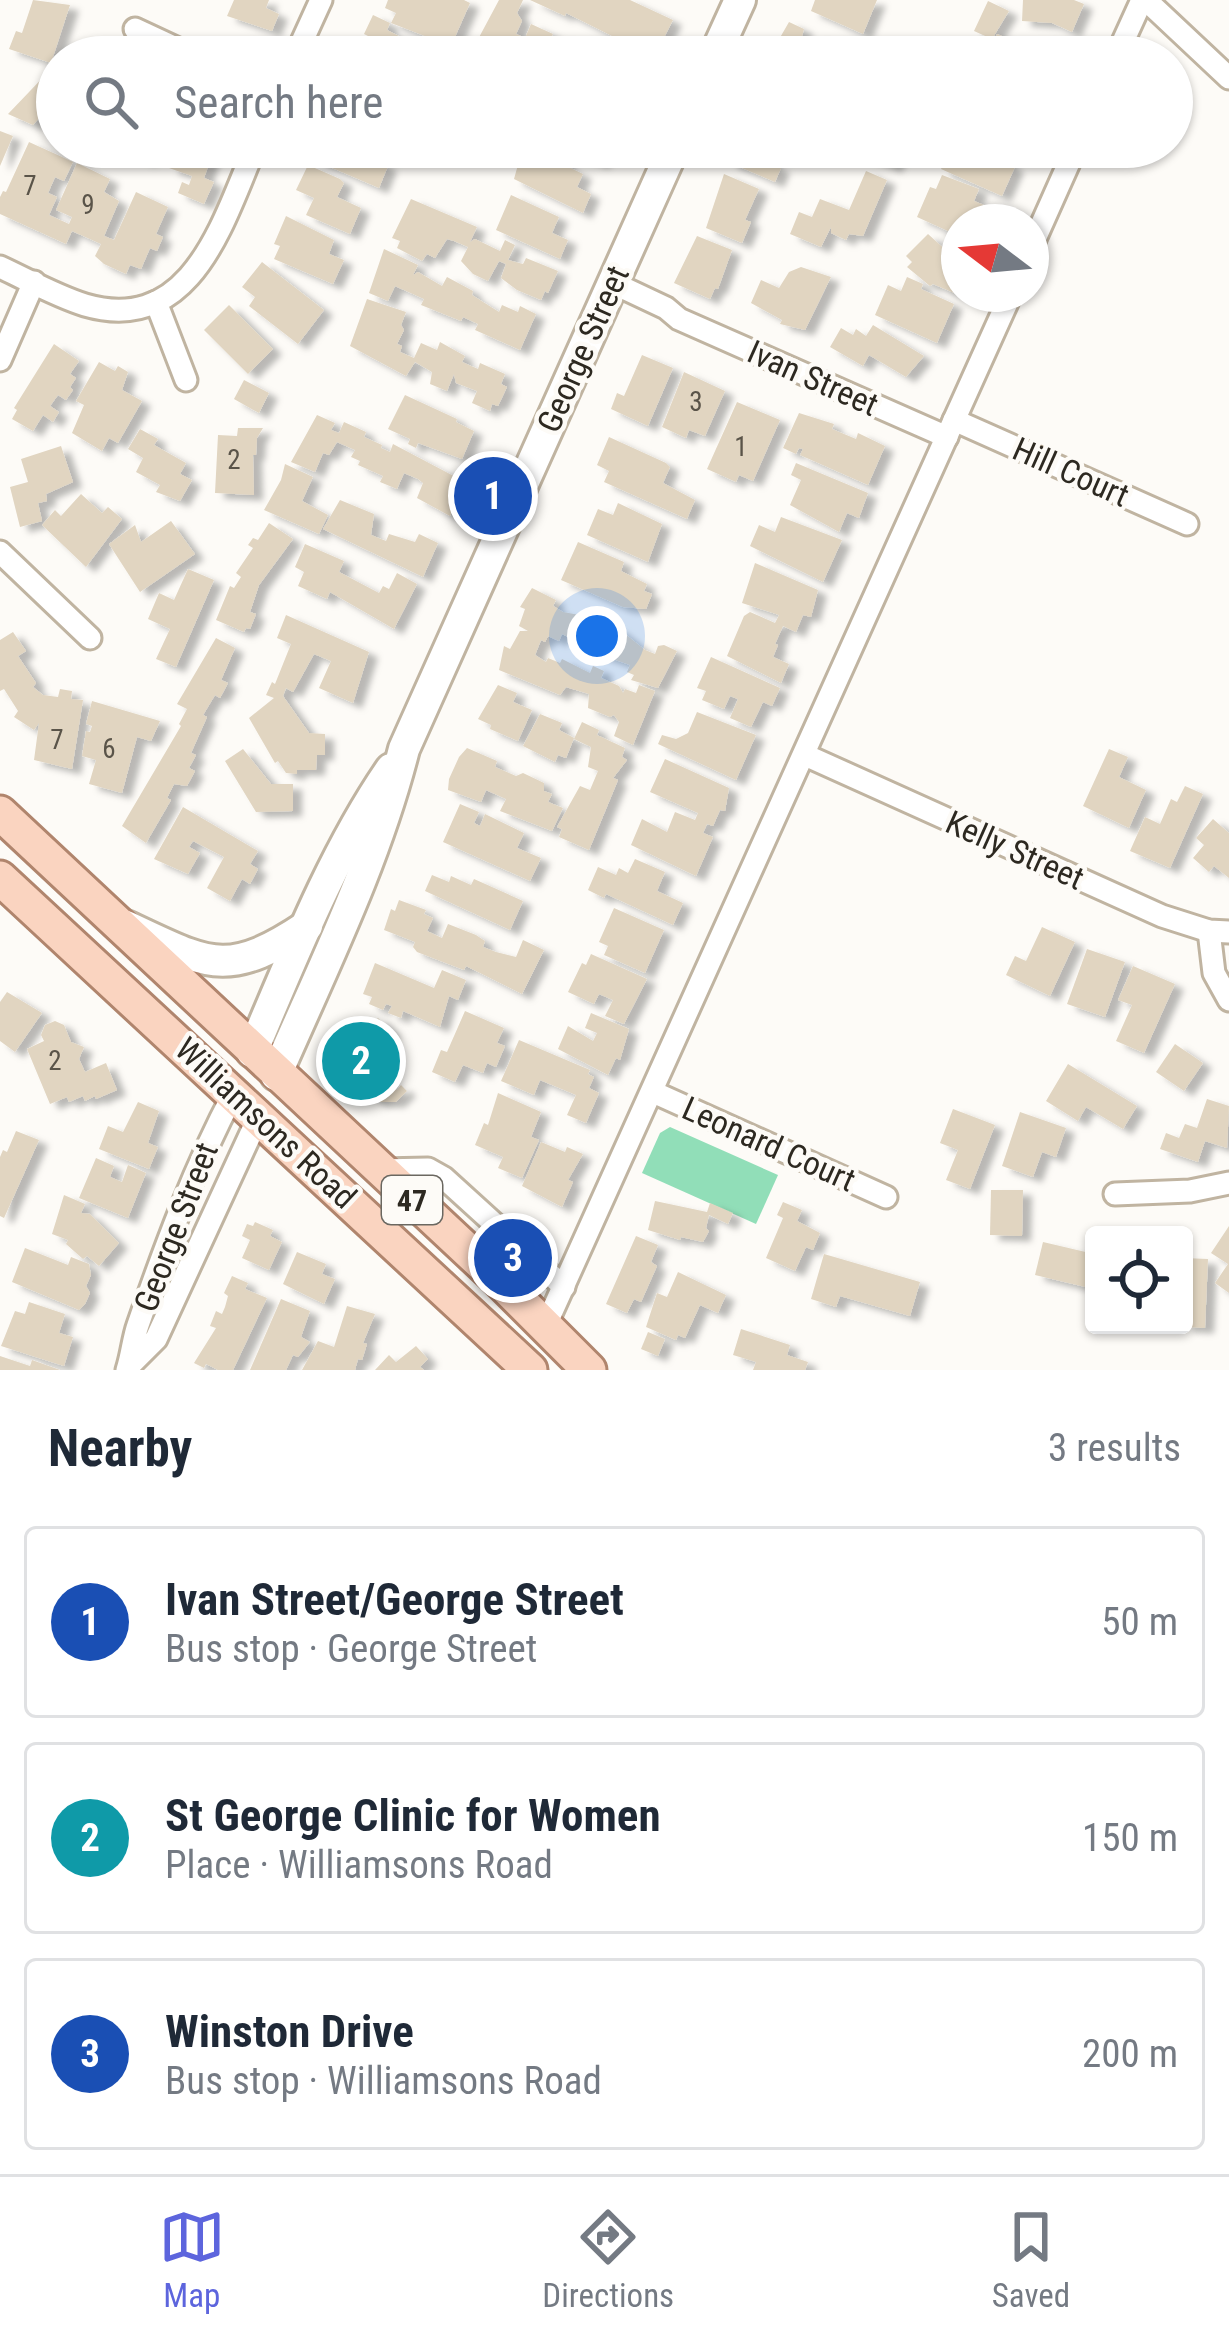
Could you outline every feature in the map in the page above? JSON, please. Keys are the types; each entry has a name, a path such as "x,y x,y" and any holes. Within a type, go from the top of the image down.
{"main road":[{"path":"724,36 740,0"},
{"name":"George Street","path":"264,1063 366,871 404,749 665,168"},
{"name":"George Street","path":"264,1063 307,926 372,796 404,749"},
{"name":"Williamsons Road","path":"0,813 590,1370"},
{"name":"Williamsons Road","path":"0,878 530,1370"},
{"path":"111,919 216,963 243,961 307,926"},
{"path":"234,1093 264,1063"},
{"path":"260,1116 264,1063"}],"street":[{"path":"304,36 320,0"},
{"path":"1126,36 1144,0 1183,36"},
{"path":"135,29 150,36"},
{"path":"1193,45 1229,78"},
{"path":"0,267 88,306 112,310 156,302 191,278 204,260 246,168"},
{"path":"1049,208 1067,168"},
{"path":"0,360 34,282"},
{"name":"Ivan Street","path":"610,289 666,308 680,319 951,429"},
{"path":"156,302 186,380"},
{"path":"545,1327 1003,312"},
{"name":"Hill Court","path":"951,429 1187,524"},
{"path":"0,552 90,638"},
{"name":"Kelly Street","path":"805,755 1162,916 1219,932"},
{"path":"1219,932 1214,973 1229,1000"},
{"name":"Leonard Court","path":"653,1092 886,1197"},
{"name":"George Street","path":"129,1367 136,1331 168,1245 214,1130 234,1093"},
{"name":"George Street","path":"129,1367 156,1340 260,1116"},
{"name":"Williamsons Road","path":"379,1170 428,1169 444,1178 564,1287"},
{"path":"1115,1194 1190,1191 1229,1183"}],"green space":[{"path":"670,1127 778,1175 756,1224 642,1173 660,1133"}],"building":[{"path":"33,0 70,5 60,36 36,36 36,58 9,49 16,31 22,33"},
{"path":"234,0 269,0 266,8 279,14 272,31 227,16"},
{"path":"388,0 470,3 455,36 425,36 391,23 396,13 385,8"},
{"path":"499,0 523,0 517,13 522,21 516,34 521,36 480,36"},
{"path":"530,0 630,0 673,20 665,36 612,36"},
{"path":"815,0 877,0 863,34 811,11"},
{"path":"1023,0 1084,4 1072,32 1052,23 1022,21"},
{"path":"988,1 1009,11 994,36 974,31"},
{"path":"373,15 390,23 387,30 399,36 368,36 364,34"},
{"path":"789,22 804,29 802,36 781,36"},
{"path":"531,24 553,34 552,36 526,36"},
{"path":"36,85 33,125 8,114"},
{"path":"0,131 13,136 0,166"},
{"path":"29,142 36,145 36,168 70,168 64,181 55,177 48,193 57,197 49,215 69,224 72,217 56,210 75,168 87,168 110,179 104,192 119,201 104,236 114,240 136,192 168,207 156,234 163,237 157,251 150,248 141,269 130,265 126,274 95,256 101,244 72,231 66,244 0,214 0,197"},
{"path":"169,168 208,168 204,178 214,182 204,204 178,193 182,182 189,185 192,176"},
{"path":"307,168 340,179 344,183 337,197 361,208 350,234 306,215 314,198 296,190"},
{"path":"332,168 387,168 379,188"},
{"path":"517,168 570,168 583,174 577,187 591,194 583,213 514,179"},
{"path":"742,168 781,168 775,182"},
{"path":"941,168 1015,168 1002,196"},
{"path":"866,171 887,180 863,236 849,234 846,240 831,233 831,227 821,247 790,234 799,212 812,217 820,199 849,210"},
{"path":"724,174 759,189 745,220 751,222 742,243 706,228"},
{"path":"942,175 979,189 974,201 982,204 941,204 941,228 917,217 930,187 936,189"},
{"path":"511,195 559,217 552,233 568,240 560,259 496,230"},
{"path":"411,199 477,227 470,242 475,239 500,251 505,240 515,245 508,260 523,264 526,258 558,271 548,293 541,300 517,290 501,278 506,264 499,261 488,281 473,274 461,261 468,247 454,241 447,239 435,258 427,254 422,261 397,248 400,241 392,238"},
{"path":"286,216 334,240 329,254 344,260 333,284 274,259 280,246 274,244"},
{"path":"928,234 941,246 941,287 930,286 907,267 912,262 906,256"},
{"path":"697,236 732,250 710,299 674,283"},
{"path":"384,249 418,265 413,275 418,272 442,286 447,277 499,312 502,305 518,312 520,306 536,314 520,350 475,330 478,324 463,317 461,321 421,305 424,299 395,286 388,301 369,293"},
{"path":"262,262 324,310 298,344 249,306 255,297 242,287"},
{"path":"801,267 831,277 805,330 780,324 782,320 751,303 761,280 779,288 789,272"},
{"path":"907,277 941,298 941,312 951,312 937,343 875,315 888,285 901,291"},
{"path":"367,299 406,312 397,344 402,346 400,352 414,358 421,343 437,350 440,342 465,356 462,362 478,369 480,363 505,374 501,384 507,387 498,406 492,404 490,411 472,403 477,391 456,383 454,374 447,391 430,384 432,372 415,362 406,376 350,346"},
{"path":"229,305 273,349 248,374 204,330"},
{"path":"873,325 924,356 906,377 869,355 863,366 830,347 841,328 853,335 856,329 866,336"},
{"path":"54,344 79,361 70,374 76,378 66,400 58,395 50,406 59,412 53,422 43,415 33,431 12,419 14,408"},
{"path":"642,355 673,368 648,426 611,409 617,393 624,396"},
{"path":"99,362 128,372 122,390 142,401 118,443 109,438 102,451 72,433 84,405 76,401"},
{"path":"684,372 725,391 705,436 689,430 686,438 662,427"},
{"path":"244,380 269,393 259,413 234,399"},
{"path":"405,395 474,431 462,459 418,443 416,448 408,444 410,439 388,429"},
{"path":"737,402 780,420 753,481 739,475 736,482 707,469"},
{"path":"799,413 834,424 832,429 856,439 858,433 885,446 868,485 800,455 803,449 796,454 783,448"},
{"path":"317,415 335,423 331,430 339,433 344,422 366,432 364,437 381,448 390,452 393,444 465,482 450,516 417,498 423,483 418,479 404,473 397,489 380,482 383,476 358,465 360,461 351,457 355,450 337,442 329,455 323,453 315,472 291,462"},
{"path":"238,428 263,428 253,455 254,495 215,493 218,435 237,436"},
{"path":"140,429 158,439 154,445 186,463 180,474 192,480 180,501 156,492 160,485 136,472 143,458 128,449"},
{"path":"609,437 670,467 663,483 695,500 687,519 604,482 609,471 597,465"},
{"path":"61,446 73,482 46,494 47,501 38,503 42,521 20,527 10,487 28,482 21,459"},
{"path":"796,463 868,493 859,518 847,513 839,532 790,505 801,480 791,475"},
{"path":"285,464 313,477 302,501 328,515 319,534 264,510"},
{"path":"81,494 102,513 108,507 122,519 86,567 42,525 55,510 61,516"},
{"path":"340,500 374,514 371,535 386,541 389,534 415,542 419,534 438,543 423,577 323,529"},
{"path":"618,503 662,524 648,562 587,535 598,509 613,515"},
{"path":"781,517 842,540 823,582 750,546 759,525 775,532"},
{"path":"171,521 195,554 140,592 109,544 135,525 141,542"},
{"path":"269,523 293,539 259,585 250,612 256,614 244,632 216,620 230,586 234,588 241,577 236,573 253,548 248,545 253,538 258,540"},
{"path":"578,542 624,562 621,571 647,584 644,591 652,594 646,609 623,607 561,580"},
{"path":"305,544 344,561 339,572 379,593 383,586 389,589 397,573 417,584 394,629 330,592 327,599 298,586 304,572 295,567"},
{"path":"755,563 818,590 811,617 803,615 796,632 783,626 775,644 773,657 789,664 781,683 727,656 744,616 750,612 775,623 779,615 742,603"},
{"path":"188,569 214,580 176,667 156,659 170,629 148,619 159,593 174,600"},
{"path":"532,588 556,600 553,606 563,612 596,618 645,650 655,654 664,645 677,651 658,688 631,680 630,665 576,646 578,642 562,634 559,641 548,636 545,642 541,640 535,655 546,662 562,659 590,673 593,666 604,671 601,678 623,693 625,689 636,693 639,685 655,691 633,745 614,736 619,722 614,715 588,708 589,694 566,687 560,695 499,670 504,646 510,649 520,631 528,631 519,626 525,609 520,607"},
{"path":"286,615 369,652 353,703 319,688 331,661 314,654 293,692 286,688 283,696 309,733 325,734 325,755 317,755 316,770 297,770 297,774 286,773 275,763 249,718 274,698 266,695 291,644 277,638"},
{"path":"13,632 26,651 18,656 36,683 33,687 43,695 58,697 60,689 72,691 71,699 83,700 72,769 34,760 39,723 34,730 14,717 18,711 4,689 0,691 0,640"},
{"path":"216,638 235,648 221,680 228,683 203,715 207,717 191,753 196,755 189,768 195,771 187,786 174,784 167,798 171,800 146,843 122,826 181,726 187,709 177,704"},
{"path":"711,657 780,688 772,706 763,702 751,727 730,718 738,699 730,696 724,709 702,700 706,691 697,688"},
{"path":"498,685 517,693 513,702 532,710 518,741 478,719"},
{"path":"92,701 160,721 151,741 137,737 122,793 89,784 96,760 82,756 86,731 92,726 86,724"},
{"path":"697,712 756,735 736,780 658,744 662,735 676,739 688,733"},
{"path":"540,714 562,723 559,730 574,738 566,758 558,755 555,762 523,746"},
{"path":"582,722 625,748 622,757 627,760 613,778 618,780 589,850 559,837 562,829 557,827 580,786 590,790 598,771 588,767 591,747 574,739"},
{"path":"467,748 497,761 495,767 544,783 544,791 552,794 548,802 563,808 552,831 500,811 506,799 486,790 481,802 448,790 449,779"},
{"path":"243,749 271,784 293,784 293,811 256,812 225,761"},
{"path":"1109,749 1128,757 1119,777 1146,790 1129,828 1083,806"},
{"path":"665,759 729,788 725,811 720,810 713,826 707,824 703,833 713,837 696,876 631,845 642,819 667,832 675,812 695,820 698,813 650,792"},
{"path":"1185,786 1203,794 1170,868 1130,851 1145,817 1160,824 1171,799 1177,802"},
{"path":"460,804 479,812 474,823 480,826 485,814 524,833 517,848 541,858 530,881 443,842"},
{"path":"183,807 258,851 250,864 258,869 250,884 242,879 230,901 207,888 224,857 193,841 189,847 200,853 188,874 154,859"},
{"path":"1213,819 1229,833 1229,878 1214,866 1209,872 1193,858 1204,845 1196,838"},
{"path":"635,859 665,872 657,891 683,903 673,925 588,890 598,867 616,875 619,868 628,873"},
{"path":"432,875 449,882 451,876 471,885 474,879 523,901 510,930 425,891"},
{"path":"399,900 426,910 424,914 433,918 427,931 442,938 448,924 476,935 485,941 483,947 496,952 516,957 523,940 544,950 522,994 466,966 464,970 417,952 415,942 384,930"},
{"path":"614,908 664,930 645,973 604,955 608,946 599,942"},
{"path":"1042,927 1075,942 1050,996 1006,975 1015,956 1026,961"},
{"path":"1087,949 1125,962 1105,1017 1067,1004"},
{"path":"591,954 647,979 624,1024 605,1016 613,1000 599,994 594,1004 568,992"},
{"path":"375,963 434,988 442,970 466,980 458,1000 449,996 440,1027 403,1011 401,1018 388,1013 392,1006 386,1004 383,1010 369,1004 372,997 363,994"},
{"path":"1133,966 1175,984 1144,1053 1116,1041 1132,1005 1118,1000"},
{"path":"7,992 42,1013 15,1052 0,1041 0,1002"},
{"path":"465,1011 504,1028 497,1043 505,1046 496,1067 487,1063 483,1073 463,1065 455,1082 432,1072 441,1050 447,1052"},
{"path":"591,1013 629,1029 620,1060 616,1058 608,1075 558,1049 568,1026 593,1041 597,1033 585,1028"},
{"path":"378,1018 392,1032 380,1044 380,1057 372,1066 397,1090 401,1085 407,1091 396,1102 377,1102 340,1067 369,1037 365,1032"},
{"path":"55,1021 64,1025 71,1042 84,1047 79,1059 85,1072 106,1063 117,1090 96,1099 85,1101 83,1096 69,1102 67,1097 50,1104 27,1049 44,1041 45,1025"},
{"path":"519,1040 590,1070 588,1074 594,1077 589,1088 599,1093 586,1123 567,1115 576,1095 540,1080 534,1095 501,1081"},
{"path":"1175,1044 1203,1063 1184,1091 1156,1072"},
{"path":"1068,1064 1137,1106 1123,1129 1086,1107 1078,1121 1046,1101"},
{"path":"498,1093 541,1112 531,1137 539,1140 522,1178 498,1168 503,1157 475,1145 484,1123 488,1125"},
{"path":"1207,1099 1229,1106 1227,1148 1205,1141 1198,1162 1160,1149 1166,1133 1179,1138 1185,1124 1197,1128"},
{"path":"138,1102 159,1111 148,1143 158,1147 149,1169 99,1149 108,1126 123,1132"},
{"path":"953,1109 995,1125 970,1189 946,1180 958,1150 940,1143"},
{"path":"1020,1112 1066,1128 1056,1157 1042,1152 1033,1177 1002,1166"},
{"path":"16,1131 39,1140 4,1218 0,1216 0,1157"},
{"path":"541,1142 583,1154 568,1180 573,1182 562,1207 522,1186"},
{"path":"96,1158 114,1166 110,1177 122,1182 128,1165 146,1173 128,1218 79,1198"},
{"path":"991,1190 1023,1190 1022,1236 990,1235"},
{"path":"64,1195 85,1204 81,1213 90,1214 119,1243 99,1266 87,1256 83,1259 66,1244 68,1240 52,1234"},
{"path":"655,1201 707,1212 710,1203 733,1213 728,1224 709,1215 703,1242 680,1240 648,1230"},
{"path":"783,1202 802,1210 797,1221 820,1233 813,1250 806,1247 795,1271 766,1258 783,1218 777,1215"},
{"path":"255,1222 273,1230 270,1236 282,1242 269,1270 242,1258 250,1240 242,1236 247,1224"},
{"path":"1229,1226 1229,1293 1215,1283 1228,1264 1211,1253"},
{"path":"636,1236 658,1245 651,1262 657,1266 641,1302 634,1299 627,1313 606,1304"},
{"path":"1043,1242 1085,1252 1085,1287 1035,1275"},
{"path":"25,1248 68,1265 71,1257 89,1264 86,1286 90,1293 79,1310 12,1282"},
{"path":"297,1252 326,1264 322,1274 335,1279 324,1304 283,1284"},
{"path":"824,1254 920,1282 910,1316 840,1296 836,1307 811,1299"},
{"path":"1193,1258 1208,1259 1205,1328 1193,1327"},
{"path":"678,1272 726,1295 718,1313 700,1305 685,1338 678,1335 676,1340 646,1327 657,1293 667,1297"},
{"path":"232,1276 248,1283 245,1289 267,1298 233,1370 206,1364 204,1368 194,1363 216,1328 210,1326 216,1311 222,1314"},
{"path":"281,1299 310,1311 301,1337 310,1342 298,1357 293,1355 286,1370 250,1370"},
{"path":"29,1302 65,1314 59,1333 73,1337 64,1366 1,1346 15,1311 25,1314"},
{"path":"347,1306 375,1314 355,1370 302,1370 318,1341 334,1347"},
{"path":"741,1329 790,1345 787,1355 808,1362 805,1370 753,1370 756,1362 733,1355"},
{"path":"648,1332 665,1339 658,1356 641,1349"},
{"path":"416,1346 428,1359 420,1367 424,1370 375,1370 389,1355 396,1362"},
{"path":"0,1356 30,1366 32,1360 60,1370 0,1370"}],"place":[{"name":"Ivan Street/George Street","path":"493,496"},
{"name":"St George Clinic for Women","path":"361,1061"},
{"name":"Winston Drive","path":"513,1258"}]}
